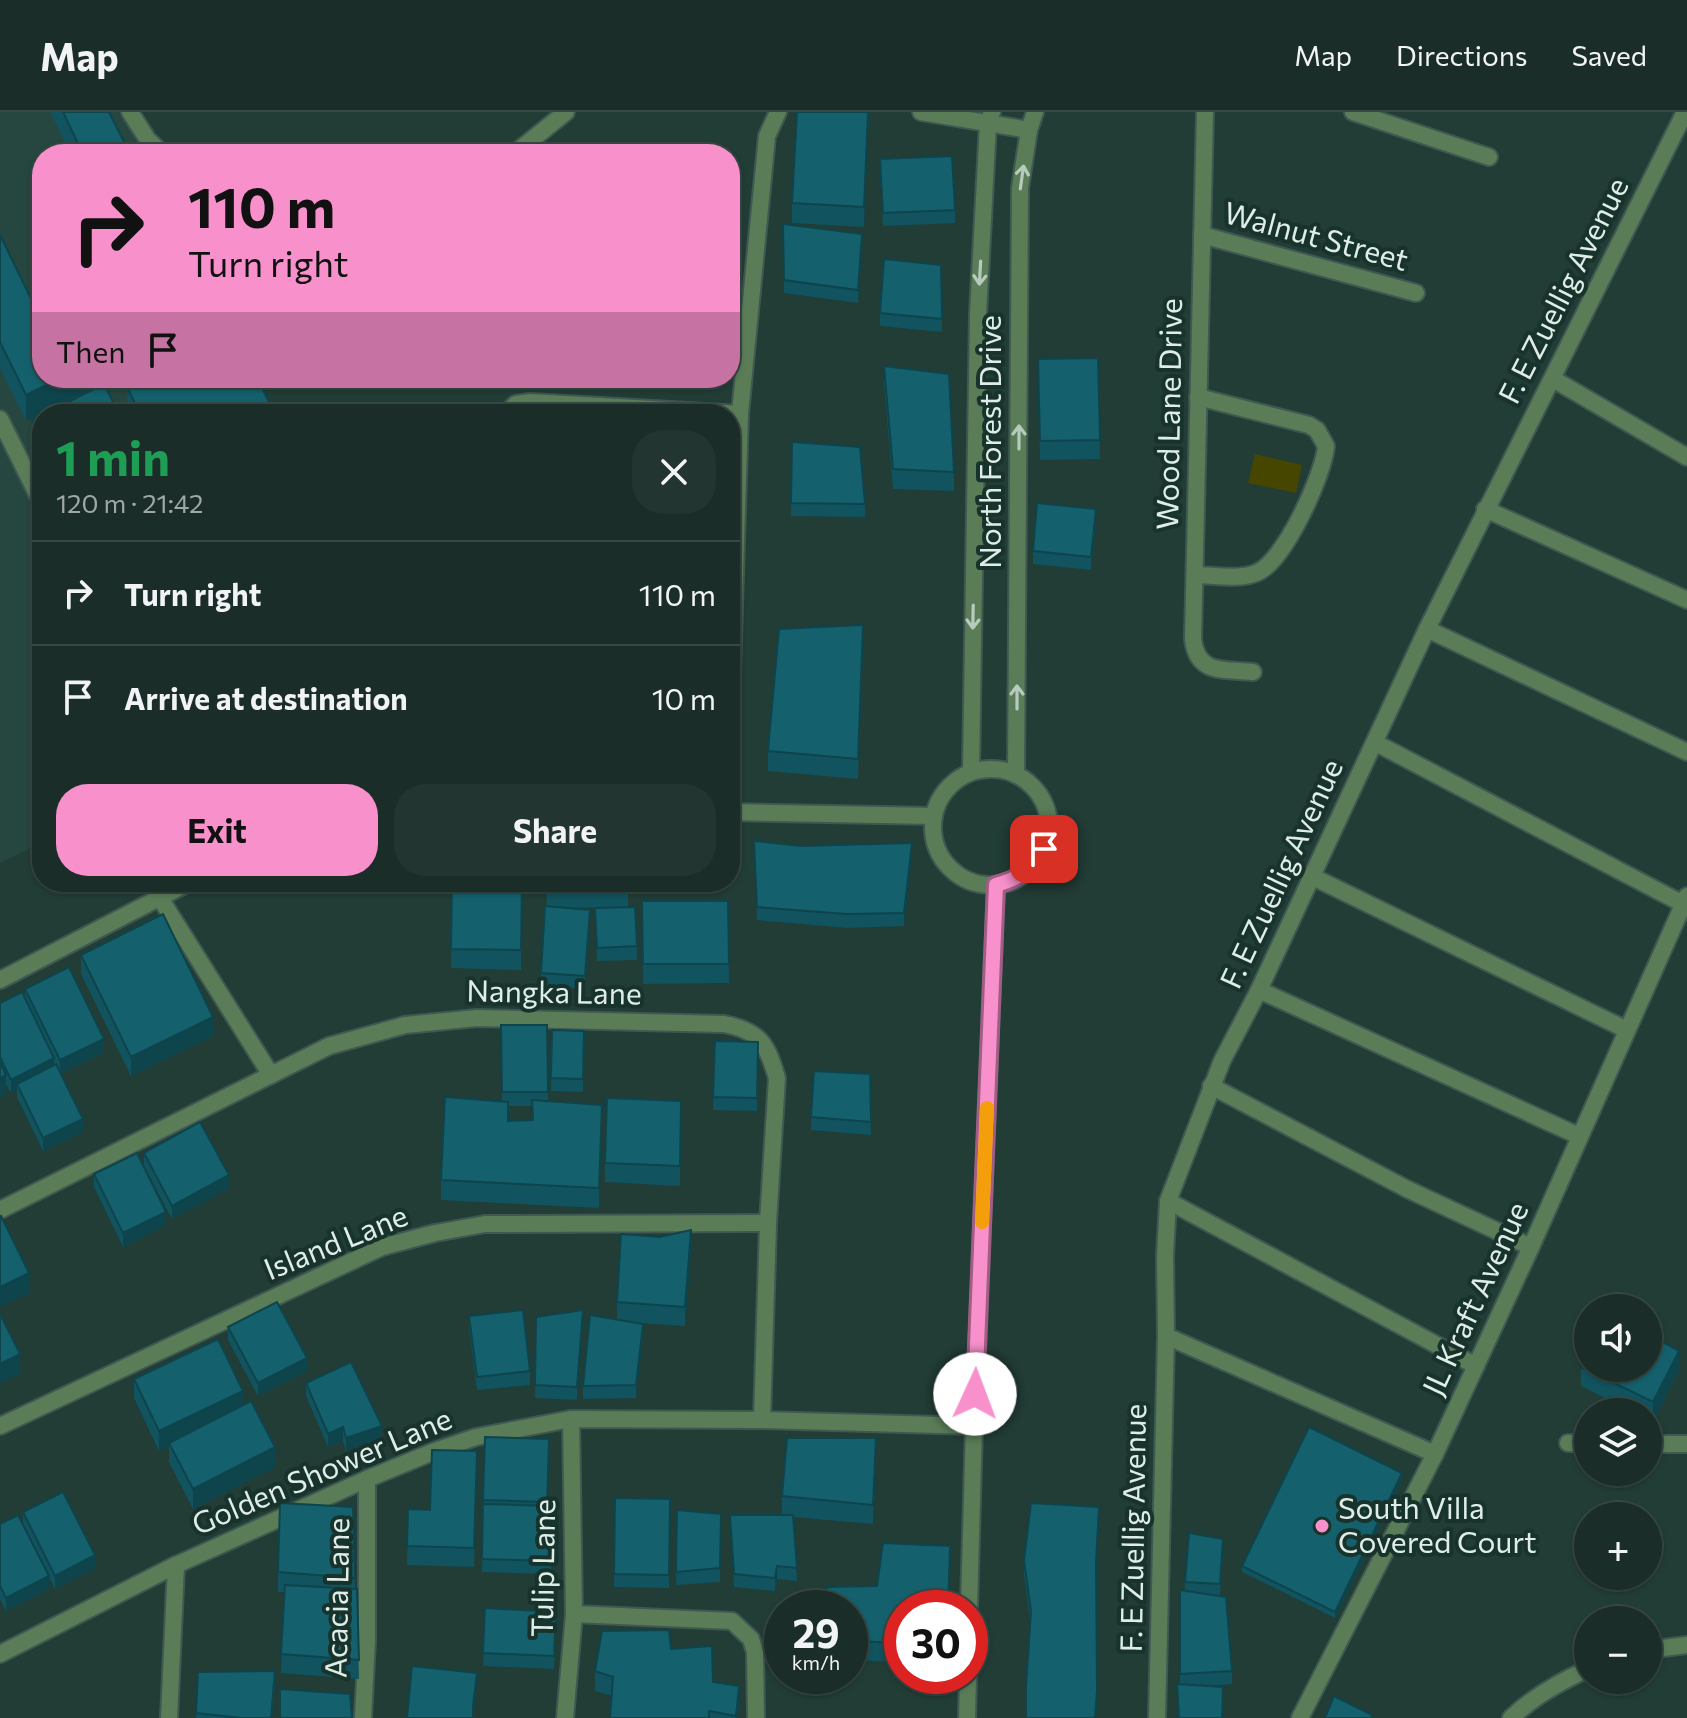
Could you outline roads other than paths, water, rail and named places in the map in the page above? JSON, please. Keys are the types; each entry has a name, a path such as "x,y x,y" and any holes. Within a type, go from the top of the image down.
{"street":[{"path":"130,112 152,144"},
{"path":"526,144 566,112"},
{"path":"740,414 767,136 778,112"},
{"path":"921,112 990,118 1029,130"},
{"name":"North Forest Drive","path":"1016,775 1020,188 1029,130 1035,112"},
{"name":"Wood Lane Drive","path":"1205,112 1193,639 1198,658 1212,668 1253,672"},
{"path":"1353,112 1489,157"},
{"name":"F. E Zuellig Avenue","path":"1157,1718 1168,1201 1211,1086 1376,743 1427,629 1685,112"},
{"name":"North Forest Drive","path":"971,772 978,314 990,118"},
{"name":"Walnut Street","path":"1202,235 1416,293"},
{"path":"1553,379 1687,457"},
{"path":"1195,575 1247,576 1259,573 1277,557 1321,469 1326,446 1317,430 1309,425 1198,397"},
{"path":"516,404 565,404"},
{"path":"0,419 32,484"},
{"path":"1485,509 1687,600"},
{"path":"1427,629 1687,752"},
{"path":"1376,743 1685,900"},
{"path":"1002,770 1016,775 1027,781 1043,801 1049,825 1048,837 1038,861 1020,877 996,885 970,881 948,866 935,842 937,804 951,784 971,772 1002,770"},
{"path":"740,812 934,816"},
{"path":"1311,876 1627,1030"},
{"path":"969,1590 996,885"},
{"path":"0,980 171,892"},
{"path":"160,898 271,1075"},
{"name":"JL Kraft Avenue","path":"1300,1718 1435,1454 1685,900"},
{"path":"1259,990 1579,1136"},
{"name":"Nangka Lane","path":"0,1210 329,1046 405,1025 463,1019 724,1024 744,1028 760,1038 771,1057 777,1078 768,1223 762,1420"},
{"path":"1211,1086 1407,1189 1531,1247"},
{"path":"1168,1201 1476,1366"},
{"name":"Island Lane","path":"0,1426 382,1247 485,1224 768,1223"},
{"path":"1166,1336 1435,1454"},
{"name":"Golden Shower Lane","path":"0,1654 176,1565 367,1479 476,1437 571,1419 974,1426"},
{"name":"Tulip Lane","path":"565,1718 574,1614 571,1419"},
{"path":"1568,1443 1574,1443"},
{"path":"1662,1444 1687,1444"},
{"name":"Acacia Lane","path":"363,1718 367,1640 367,1479"},
{"path":"169,1718 176,1565"},
{"path":"574,1614 732,1621 751,1639 755,1652 756,1718"},
{"path":"1662,1648 1687,1645"},
{"path":"1511,1718 1527,1702 1574,1676"},
{"path":"967,1718 968,1694"}],"place":[{"name":"South Villa Covered Court","path":"1322,1526"}]}
